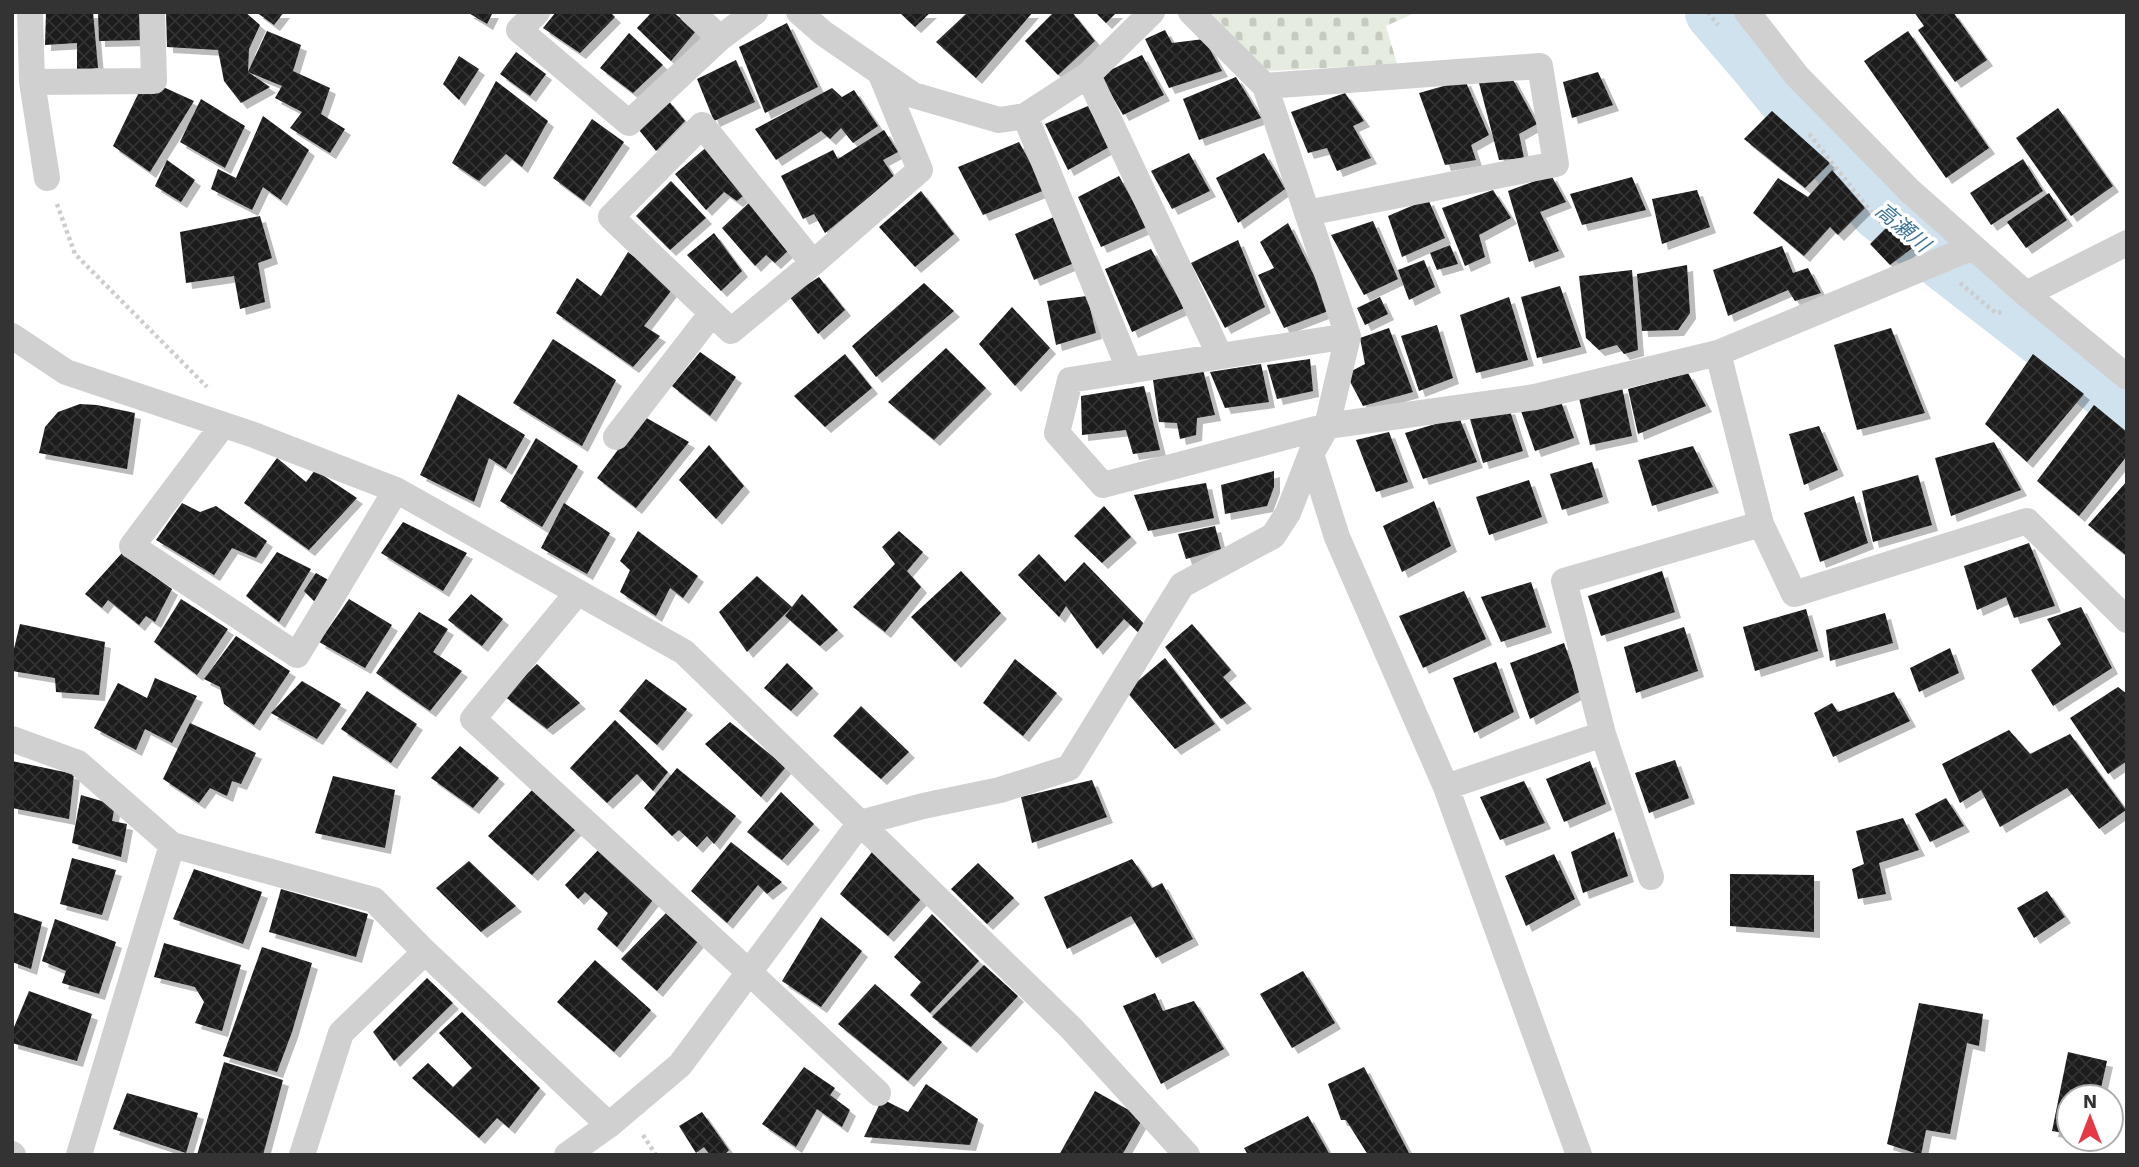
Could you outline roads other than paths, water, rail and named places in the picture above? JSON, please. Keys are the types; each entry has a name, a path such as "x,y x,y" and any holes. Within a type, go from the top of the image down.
{"street":[{"path":"30,12 32,82 47,178"},
{"path":"32,82 154,81 152,12"},
{"path":"537,12 519,30 629,124 720,38 755,12"},
{"path":"692,12 720,38"},
{"path":"799,12 823,33 913,95 999,120 1025,116 1088,75 1152,12"},
{"path":"567,1155 609,1125 680,1065 860,823 1000,790 1069,768 1182,585 1273,536 1289,513 1311,454 1327,426 1348,336 1265,86 1191,12"},
{"path":"1747,12 1797,76 1910,191 2026,294 2127,377"},
{"path":"1265,86 1540,66 1556,164 1307,213"},
{"path":"813,263 702,125 611,217 731,331 813,263 920,170 880,72"},
{"path":"1088,75 1220,356"},
{"path":"1025,116 1130,371"},
{"path":"2026,294 2127,243"},
{"path":"1348,336 1070,380 1057,433 1103,485 1327,426 1535,397 1717,353 1973,247"},
{"path":"615,437 712,313"},
{"path":"12,336 66,372 223,425 396,490 684,652 1070,1028 1188,1155"},
{"path":"1717,353 1761,524 1794,594 2027,521 2127,620"},
{"path":"223,425 132,546 297,655 396,490"},
{"path":"1311,454 1337,537 1446,787 1579,1155"},
{"path":"1651,877 1603,734 1564,581 1761,524"},
{"path":"578,592 473,719 878,1093"},
{"path":"1446,787 1603,734"},
{"path":"12,739 78,763 172,845 374,900 425,952 609,1125"},
{"path":"79,1155 172,845"},
{"path":"302,1155 341,1033 425,952"}],"waterway":[{"name":"高瀬川","path":"1715,12 1880,211 2056,347 2127,406"}]}
